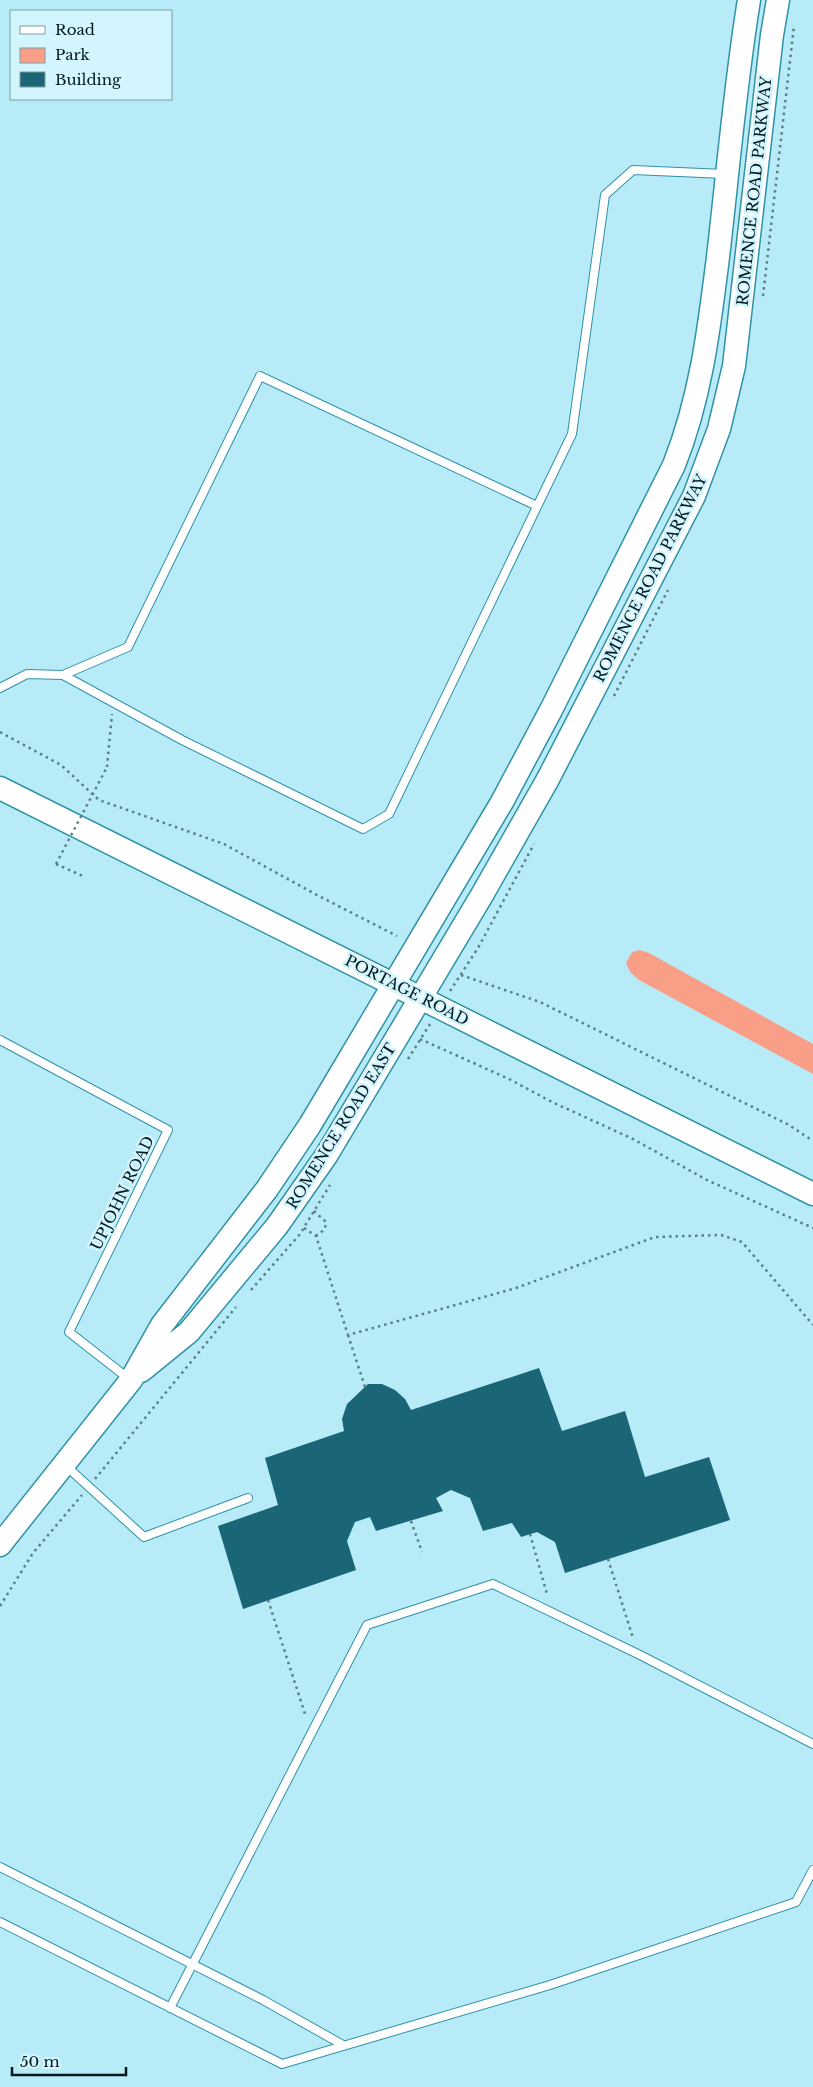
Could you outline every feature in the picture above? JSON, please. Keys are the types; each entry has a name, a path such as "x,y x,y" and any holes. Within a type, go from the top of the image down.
{"street":[{"name":"ROMENCE ROAD PARKWAY","path":"395,984 527,757 674,465 688,428 698,392 712,303 749,0"},
{"name":"ROMENCE ROAD PARKWAY","path":"420,996 482,895 548,779 679,526 707,465 719,430 734,366 778,0"},
{"path":"728,174 756,176"},
{"name":"PORTAGE ROAD","path":"0,788 420,996 813,1194"},
{"name":"ROMENCE ROAD EAST","path":"0,1545 131,1380 162,1325 293,1152 395,984"},
{"name":"ROMENCE ROAD EAST","path":"131,1380 189,1332 277,1226 326,1156 420,996"}],"lane":[{"path":"63,675 182,740 363,829 390,814 572,434 605,195 633,170 728,174"},
{"path":"0,688 27,674 63,675 128,648 260,376 537,506"},
{"name":"UPJOHN ROAD","path":"0,1040 168,1130 69,1332 131,1380"},
{"path":"64,1464 144,1537 248,1498"},
{"path":"170,2008 367,1625 407,1610 493,1584 640,1655 813,1744"},
{"path":"0,1867 192,1964 343,2044"},
{"path":"0,1922 282,2064 343,2044 550,1984 796,1902 813,1870"}],"path":[{"path":"85,877 56,864 107,767 114,703"},
{"path":"0,732 61,765 99,800 224,844 314,894 396,936"},
{"path":"460,975 540,1002 789,1124 813,1141"},
{"path":"420,1039 509,1079 552,1102 633,1139 707,1180 813,1228"},
{"path":"314,1211 326,1222 321,1234 316,1236"},
{"path":"304,1228 316,1236 365,1387"},
{"path":"348,1335 516,1288 655,1237 720,1235 742,1242 813,1325"},
{"path":"411,1521 422,1552"},
{"path":"530,1534 547,1594"},
{"path":"608,1559 633,1638"},
{"path":"268,1600 307,1718"}],"green space":[{"path":"640,950 649,953 813,1044 813,1074 639,980 630,972 626,963 632,952"}],"building":[{"path":"539,1368 562,1431 625,1411 645,1477 709,1457 730,1520 565,1573 555,1542 537,1532 521,1537 512,1523 483,1531 470,1498 451,1490 436,1498 443,1511 376,1531 370,1517 355,1522 347,1541 356,1570 243,1609 218,1526 278,1505 265,1458 344,1431 342,1419 347,1404 368,1384 382,1384 395,1390 405,1399 411,1410"}]}
